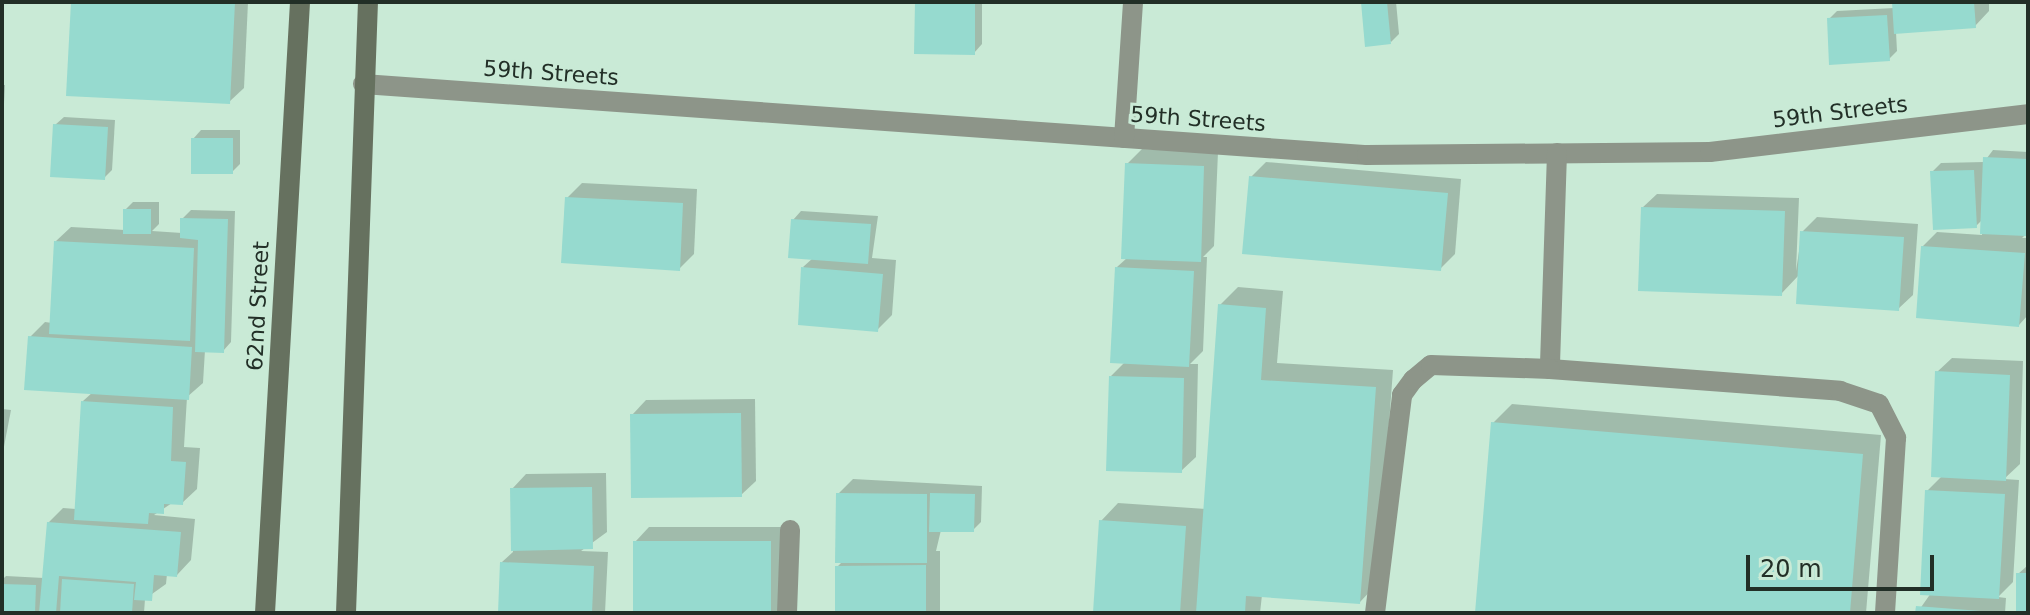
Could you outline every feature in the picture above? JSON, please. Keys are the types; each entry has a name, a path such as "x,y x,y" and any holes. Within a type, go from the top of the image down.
{"main road":[{"name":"62nd Street","path":"265,613 300,2"},
{"path":"346,613 368,2"}],"street":[{"path":"1124,138 1133,2"},
{"name":"59th Streets","path":"363,84 1367,155 1710,152 2028,114"},
{"path":"1550,369 1557,153"},
{"path":"1375,613 1402,395 1413,380 1431,365 1550,369 1840,391 1879,404 1896,438 1885,613"},
{"path":"787,613 790,530"}],"building":[{"path":"71,2 235,2 230,104 66,96"},
{"path":"915,2 975,2 975,55 914,54"},
{"path":"1361,2 1387,2 1391,44 1365,47"},
{"path":"1892,2 1974,2 1976,28 1894,34"},
{"path":"1887,15 1890,61 1829,65 1827,18"},
{"path":"53,124 108,127 105,180 50,177"},
{"path":"191,138 233,138 233,174 191,174"},
{"path":"1983,157 2028,159 2026,236 1980,234"},
{"path":"1125,163 1204,166 1201,262 1121,259"},
{"path":"1974,170 1977,228 1933,230 1930,171"},
{"path":"1249,176 1448,193 1441,271 1242,254"},
{"path":"565,197 683,203 680,271 561,263"},
{"path":"1641,207 1785,211 1782,296 1638,291"},
{"path":"123,209 151,209 151,234 123,234"},
{"path":"180,218 228,219 224,353 195,352 198,240 180,238"},
{"path":"791,219 871,224 868,264 788,258"},
{"path":"1800,231 1904,237 1899,311 1796,304"},
{"path":"54,241 194,248 190,341 49,334"},
{"path":"1921,246 2025,253 2019,327 1916,318"},
{"path":"801,267 883,274 878,332 798,325"},
{"path":"1115,267 1194,271 1189,367 1110,363"},
{"path":"1218,304 1266,308 1261,380 1376,387 1360,604 1246,596 1245,613 1196,613"},
{"path":"28,336 192,347 189,400 24,390"},
{"path":"1935,371 2010,375 2006,481 1931,477"},
{"path":"1109,376 1184,378 1182,473 1106,471"},
{"path":"81,401 173,407 171,461 186,462 183,505 164,504 164,514 149,513 148,524 74,520"},
{"path":"741,413 742,497 631,498 630,414"},
{"path":"1491,422 1863,454 1850,613 1475,613"},
{"path":"592,487 593,549 511,551 510,488"},
{"path":"1925,490 2005,494 1999,599 1920,595"},
{"path":"836,493 927,494 927,563 835,563"},
{"path":"930,493 975,494 974,532 929,532"},
{"path":"1099,520 1186,526 1180,613 1093,613"},
{"path":"47,522 181,532 177,577 154,575 152,601 134,600 136,582 59,576 56,613 39,613"},
{"path":"633,541 771,541 771,613 633,613"},
{"path":"500,562 594,566 592,613 498,613"},
{"path":"926,565 926,613 835,613 835,566"},
{"path":"2016,573 2028,573 2028,613 2016,613"},
{"path":"62,579 134,584 132,613 60,613"},
{"path":"2,584 36,585 35,613 2,613"},
{"path":"1916,606 1981,611 1981,613 1915,613"}]}
